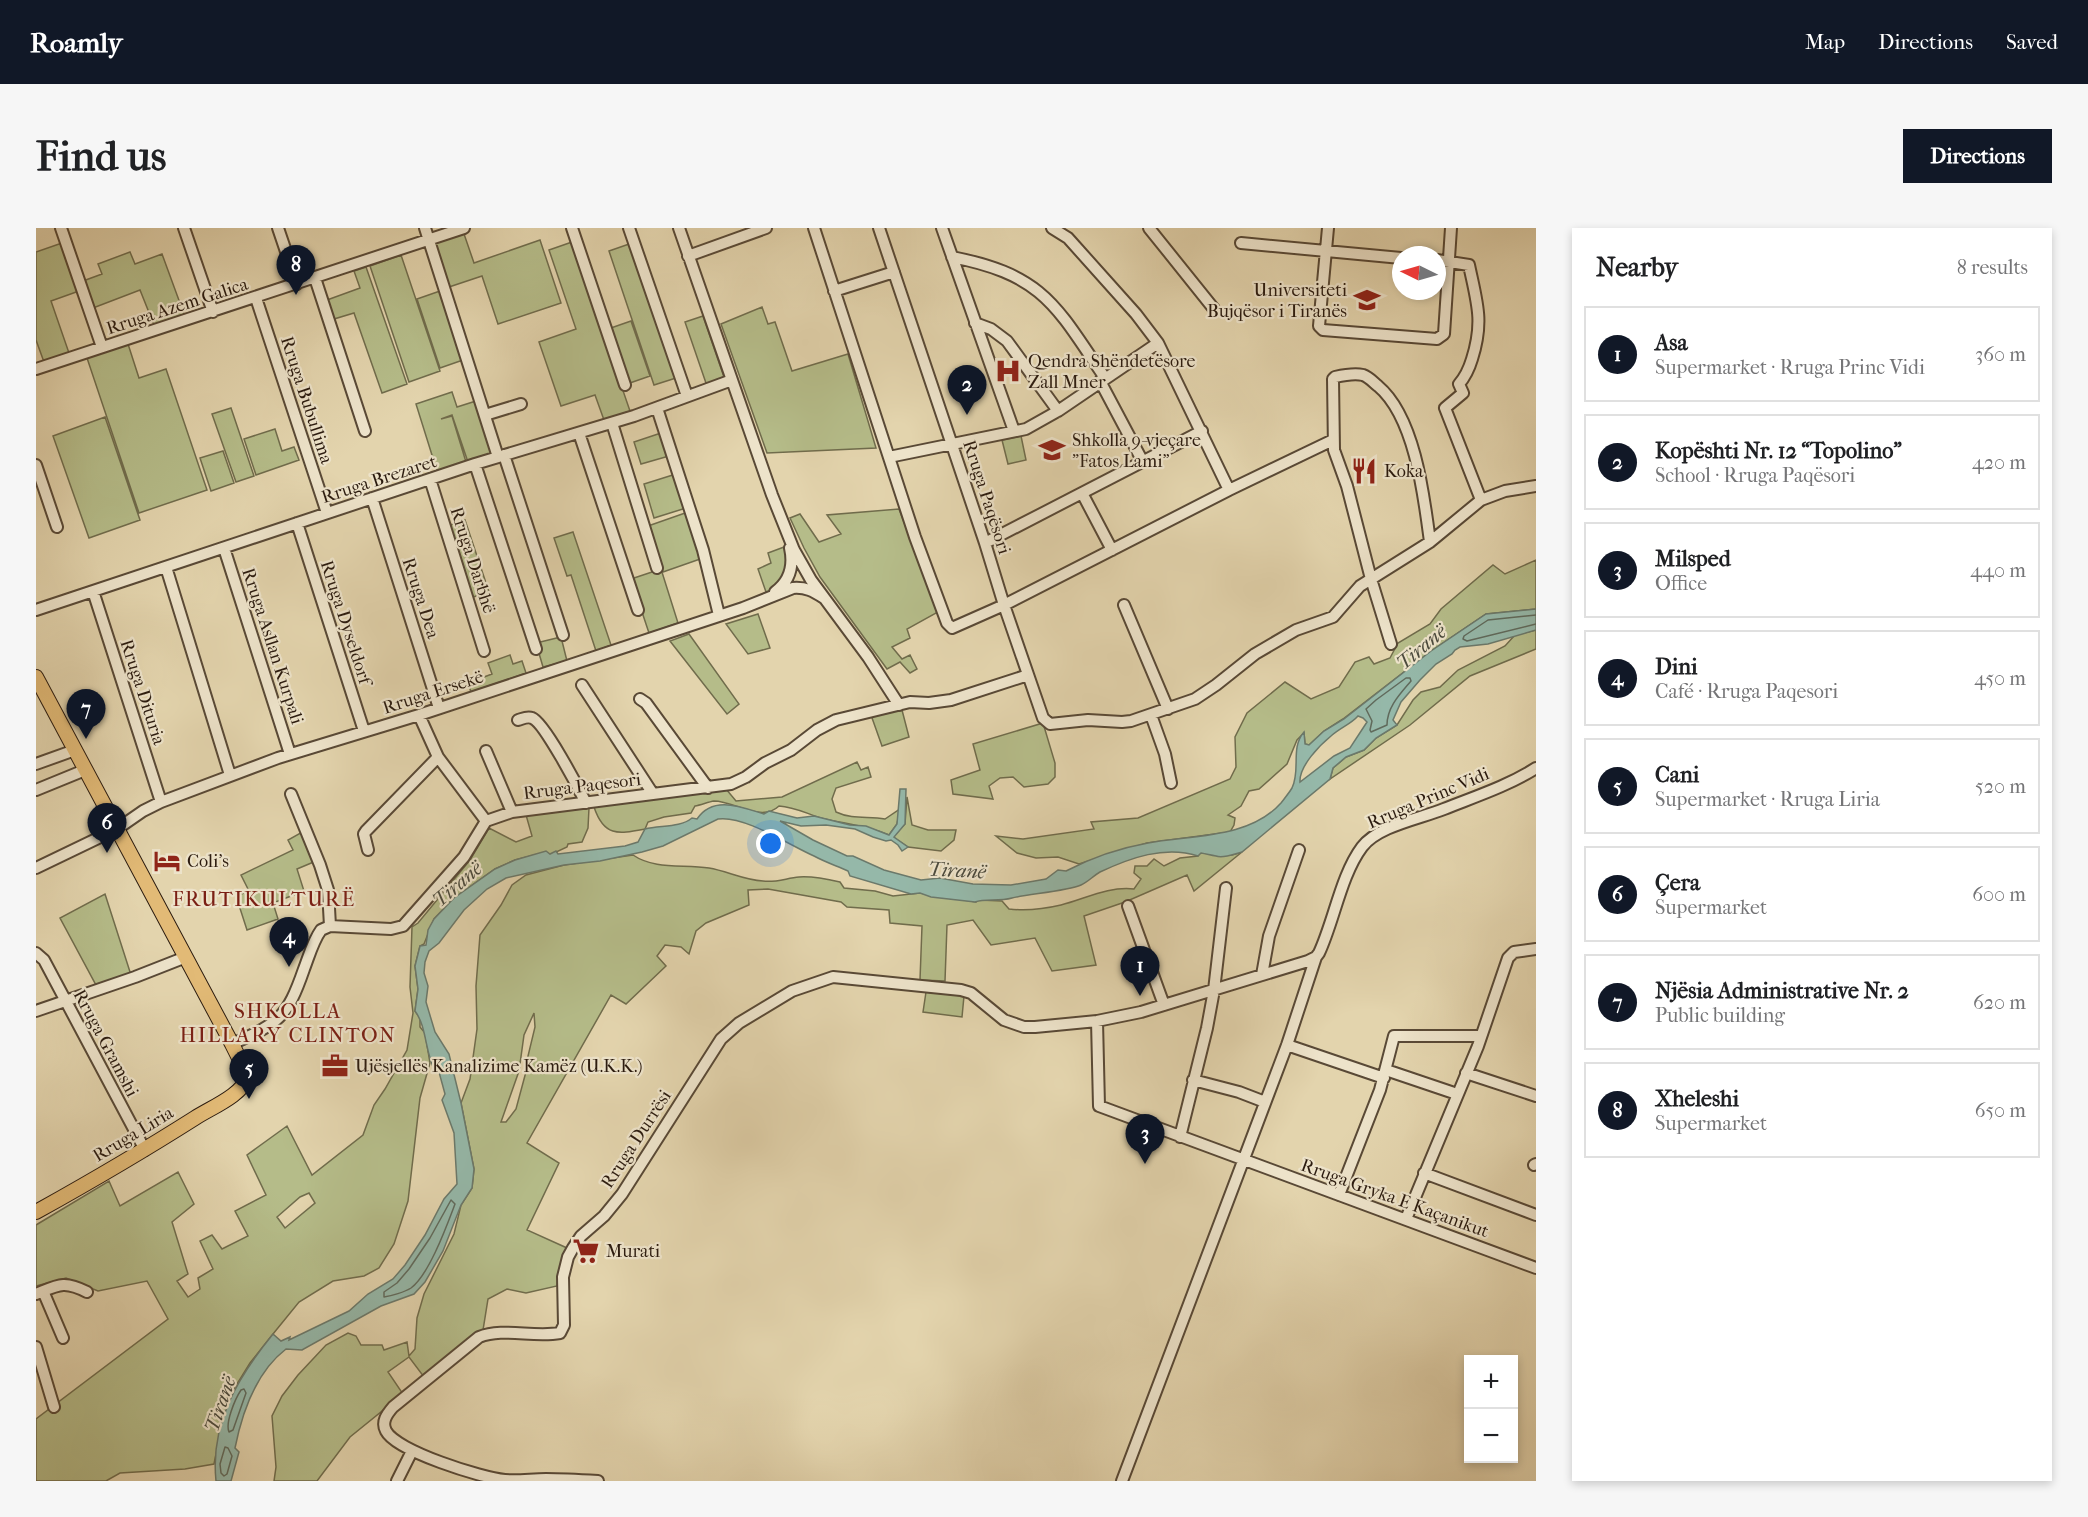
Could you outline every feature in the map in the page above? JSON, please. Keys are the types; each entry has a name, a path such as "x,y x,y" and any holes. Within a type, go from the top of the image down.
{"main road":[{"path":"36,677 233,1045"},
{"name":"Rruga Liria","path":"36,1212 146,1149 235,1093 246,1083 250,1073 249,1058 233,1045"}],"street":[{"path":"61,228 102,347"},
{"path":"184,228 213,312"},
{"path":"278,228 297,284"},
{"path":"424,228 485,415 563,635"},
{"name":"Rruga Azem Galica","path":"36,369 464,228"},
{"path":"572,228 625,385"},
{"path":"629,228 687,396"},
{"path":"679,228 786,533 792,555 790,584"},
{"path":"688,256 766,228"},
{"path":"814,228 915,537 949,626 955,627 1004,605 1229,490 1333,440"},
{"name":"Rruga Paqësori","path":"879,228 1043,718 1050,724 1088,720 1122,722 1151,715"},
{"path":"942,228 1014,431"},
{"path":"1052,228 1067,233 1158,343 1229,490"},
{"path":"1149,228 1214,309"},
{"path":"1328,228 1319,326 1323,330 1441,337 1444,334 1444,300"},
{"path":"1446,249 1451,228"},
{"path":"1241,243 1392,257"},
{"path":"952,257 1007,272 1046,296 1065,318 1103,379 1143,462"},
{"path":"1446,261 1469,265 1480,315 1476,348 1468,372 1459,384 1463,393 1445,408 1481,500"},
{"path":"834,291 894,272"},
{"path":"315,278 365,431"},
{"name":"Rruga Bubullima","path":"256,298 327,513"},
{"path":"975,323 991,329 1007,341 1058,411"},
{"path":"889,457 1014,431 1038,423 1158,343"},
{"path":"1391,644 1371,579 1347,486 1337,461 1333,440 1335,415 1333,380 1335,377 1365,375 1390,397 1398,410 1415,457 1430,542"},
{"name":"Rruga Brezaret","path":"36,610 475,464 612,423 732,380"},
{"path":"485,415 521,404"},
{"path":"657,408 707,561 719,615"},
{"path":"612,423 657,568"},
{"path":"985,543 1202,431"},
{"path":"579,433 638,610"},
{"path":"475,464 536,649"},
{"path":"36,465 57,526"},
{"name":"Rruga Darbhë","path":"430,479 484,651"},
{"path":"1171,783 1165,754 1151,715 1195,699 1255,654 1296,630 1333,617 1353,592 1430,542 1481,500 1505,491 1536,486"},
{"path":"1082,494 1112,550"},
{"name":"Rruga Dea","path":"372,498 439,708"},
{"name":"Rruga Dyseldorf","path":"297,523 364,731"},
{"path":"786,533 806,572 868,657 899,705"},
{"name":"Rruga Asllan Kurpali","path":"224,548 290,754"},
{"path":"166,567 230,775"},
{"path":"790,584 804,578 806,572"},
{"path":"790,584 812,590 824,598"},
{"name":"Rruga Ersekë","path":"36,868 117,829 161,802 230,775 719,615 765,599 790,584"},
{"name":"Rruga Dituria","path":"93,591 161,802"},
{"path":"1124,605 1168,709"},
{"name":"Rruga Paqesori","path":"486,821 512,812 731,784 747,777 765,763 791,750 817,730 836,720 909,702 929,703 951,700 1028,675"},
{"path":"582,685 653,794"},
{"path":"640,699 646,703 708,788"},
{"path":"233,1045 262,1030 281,1016 295,995 321,930 330,926 391,929 403,926 464,857 486,821 438,757 419,715"},
{"path":"518,720 528,717 536,721 564,761 586,803"},
{"path":"36,764 75,750"},
{"path":"486,751 512,812"},
{"path":"368,850 364,837 366,831 438,757"},
{"name":"Rruga Princ Vidi","path":"1122,1481 1287,1045 1316,957 1351,866 1365,843 1391,828 1444,809 1536,768"},
{"path":"36,790 85,770"},
{"path":"291,794 328,890 330,926"},
{"path":"1262,975 1269,936 1299,850"},
{"path":"1180,1137 1192,1080 1207,1028 1214,990 1226,888"},
{"path":"1128,906 1164,1005"},
{"path":"1406,1219 1481,1036 1508,957 1514,952 1536,949"},
{"name":"Rruga Gramshi","path":"36,953 44,960 146,1149"},
{"path":"36,1011 186,957"},
{"path":"1097,1021 1164,1005 1316,957"},
{"name":"Rruga Durrësi","path":"412,1451 387,1434 384,1419 393,1407 479,1337 496,1333 546,1336 560,1333 564,1325 565,1267 573,1248 581,1236 612,1206 639,1168 721,1039 740,1023 792,991 833,977 966,991 1004,1020 1024,1027 1097,1021"},
{"name":"Rruga Gryka E Kaçanikut","path":"1097,1021 1099,1106 1536,1268"},
{"path":"1339,1195 1385,1074 1394,1036 1481,1036"},
{"path":"1287,1045 1457,1094"},
{"path":"1466,1073 1536,1096"},
{"path":"1192,1080 1239,1092 1264,1102"},
{"path":"1424,1173 1536,1215"},
{"path":"63,1338 40,1293 60,1284 75,1286 87,1292"},
{"path":"36,1347 54,1407"},
{"path":"397,1481 412,1451 490,1478 598,1481"}],"green space":[{"path":"463,231 474,263 540,240 561,303 498,324 482,276 446,288 431,242"},
{"path":"572,242 630,411 604,420 595,395 561,406 539,342 576,329 549,250"},
{"path":"62,243 79,291 51,301 69,353 44,362 36,340 36,252"},
{"path":"632,243 676,378 654,385 609,251"},
{"path":"130,252 135,264 162,254 184,314 154,325 140,290 93,308 83,281 102,274 98,264"},
{"path":"401,255 440,371 409,382 370,266"},
{"path":"366,267 407,384 382,393 354,313 334,319 327,300 360,288 354,271"},
{"path":"440,291 463,360 440,368 417,299"},
{"path":"762,307 768,324 775,322 792,371 848,354 876,448 767,453 721,324"},
{"path":"703,316 725,380 707,386 685,322"},
{"path":"631,321 650,376 627,384 608,329"},
{"path":"128,344 139,378 166,369 207,490 139,513 87,358"},
{"path":"452,392 457,407 476,401 493,453 468,462 452,415 441,419 452,416 466,462 437,471 416,404"},
{"path":"231,408 254,476 236,482 212,414"},
{"path":"105,417 140,520 89,538 53,436"},
{"path":"275,429 282,451 294,447 299,460 256,475 244,439"},
{"path":"661,433 669,456 641,464 634,442"},
{"path":"1021,436 1026,460 1008,464 1002,440"},
{"path":"223,451 234,483 211,491 200,458"},
{"path":"676,474 686,508 654,518 644,484"},
{"path":"899,509 938,612 907,629 910,638 892,647 902,659 910,655 917,669 910,673 900,662 887,669 820,577 790,518 800,514 819,542 841,534 827,515"},
{"path":"688,512 703,558 663,572 648,526"},
{"path":"465,520 489,592 470,598 447,526"},
{"path":"573,532 611,645 596,651 571,575 567,576 554,538"},
{"path":"784,547 787,561 785,573 778,584 766,592 758,569 771,563 768,553"},
{"path":"1536,560 1536,609 1486,614 1431,651 1324,731 1309,745 1305,744 1304,733 1297,740 1287,764 1259,789 1249,791 1241,806 1228,815 1235,818 1230,832 1147,843 1079,864 1058,857 1036,858 1017,853 996,836 1023,839 1094,829 1091,822 1138,818 1230,779 1236,767 1235,737 1247,713 1285,682 1311,699 1339,687 1355,662 1369,657 1374,664 1390,658 1398,643 1430,624 1441,609 1493,565 1505,574"},
{"path":"661,569 678,623 649,633 631,579"},
{"path":"758,614 770,648 748,654 726,624"},
{"path":"1536,630 1536,649 1470,676 1410,725 1330,779 1333,768 1346,757 1364,750 1376,738 1397,725 1421,692 1440,687 1458,670 1505,646 1515,635"},
{"path":"689,634 739,704 727,714 670,641"},
{"path":"561,637 567,661 543,667 536,643"},
{"path":"510,655 513,664 522,661 526,673 471,692 468,683 492,674 488,663"},
{"path":"902,710 909,737 882,746 871,715"},
{"path":"1043,723 1055,763 1055,777 1048,784 1024,787 1013,777 1000,778 989,786 993,799 953,794 951,780 980,770 973,744"},
{"path":"857,762 861,770 868,767 871,777 836,788 832,799 836,812 854,817 885,819 900,809 897,824 889,835 865,827 825,819 797,809 779,806 772,811 756,812 714,801 695,806 691,813 648,822 645,829 620,832 613,831 602,824 594,807 726,789 736,801 782,797"},
{"path":"907,797 912,825 928,830 956,830 954,840 941,851 908,847 893,837 905,824"},
{"path":"589,808 588,828 582,842 568,844 567,847 550,855 546,852 515,860 495,869 454,898 434,919 424,944 420,946 415,966 418,989 415,1011 420,1018 420,1027 425,1033 430,1063 420,1098 408,1201 394,1244 379,1268 364,1276 333,1281 299,1302 250,1363 232,1392 222,1424 214,1464 185,1469 120,1473 106,1481 36,1481 36,1419 168,1319 147,1281 98,1291 66,1278 36,1286 36,1225 109,1181 120,1206 178,1172 194,1204 172,1222 188,1274 177,1281 188,1297 200,1289 198,1278 213,1269 200,1241 212,1235 222,1249 248,1236 235,1211 266,1195 247,1155 287,1126 312,1175 363,1135 374,1105 407,1050 413,1013 410,987 412,927 418,923 470,860 489,828 516,842 532,836 526,815","holes":["309,1193 315,1203 285,1228 277,1217 300,1197"]},
{"path":"304,831 316,861 297,869 304,891 273,903 278,919 247,930 236,896 249,891 241,875 293,850 288,840"},
{"path":"1242,852 1194,891 1187,875 1125,902 1084,916 1096,965 1052,971 1035,938 991,945 973,920 947,925 945,981 920,980 922,926 890,923 889,910 847,907 841,902 768,889 748,890 749,905 706,923 696,931 689,954 681,947 665,945 657,956 666,966 626,1004 611,995 527,1143 559,1163 527,1230 567,1248 561,1262 557,1286 526,1293 507,1289 488,1299 483,1330 424,1377 409,1357 388,1372 403,1394 350,1437 317,1481 274,1481 276,1467 272,1416 282,1396 326,1345 348,1333 356,1336 361,1345 382,1345 384,1350 407,1342 409,1356 415,1349 417,1318 424,1294 454,1234 461,1205 472,1188 474,1169 461,1103 470,1079 477,1029 476,986 480,935 512,885 526,875 564,865 633,855 650,863 709,868 756,880 772,881 815,877 840,882 844,888 875,891 893,896 920,893 976,902 979,900 1002,901 1009,909 1029,910 1061,905 1115,889 1134,889 1141,879 1134,873 1135,866 1147,866 1154,859 1164,866 1180,858 1198,856 1200,853 1232,855","holes":["534,1013 535,1027 516,1109 506,1122 501,1122 519,1071 524,1035"]},
{"path":"105,894 131,975 96,985 60,918"},
{"path":"926,992 964,996 962,1017 923,1012"}],"water":[{"path":"1536,609 1536,630 1488,644 1460,647 1455,650 1436,664 1401,702 1393,720 1397,725 1376,738 1364,750 1346,757 1333,768 1330,779 1242,852 1225,857 1173,852 1148,855 1111,867 1075,887 975,902 931,897 920,893 911,894 850,876 848,871 753,826 729,819 718,819 663,846 600,861 564,865 506,878 487,889 464,910 439,943 429,951 424,973 428,986 426,1002 435,1032 449,1054 461,1103 474,1169 472,1188 461,1205 443,1251 425,1282 414,1294 381,1306 302,1350 286,1349 275,1358 266,1369 246,1407 235,1448 239,1452 231,1481 216,1481 215,1460 222,1420 238,1384 260,1350 273,1334 281,1341 290,1337 289,1340 349,1311 368,1294 393,1279 425,1235 444,1199 457,1184 454,1133 442,1100 445,1094 439,1072 435,1071 429,1056 422,1025 415,1011 418,989 415,966 420,946 426,945 428,930 434,919 454,898 495,869 515,860 546,851 550,854 556,851 558,854 625,846 638,842 645,829 676,825 692,818 697,819 711,807 719,805 737,806 764,814 769,811 797,818 814,816 850,825 866,826 889,835 897,824 900,789 906,789 905,824 894,837 908,847 902,851 891,840 886,841 855,829 826,825 801,826 780,821 847,856 853,856 884,870 921,880 940,878 973,884 1011,885 1046,879 1058,870 1066,871 1116,851 1148,843 1219,834 1253,823 1268,815 1292,788 1296,774 1297,745 1304,732 1305,744 1309,745 1324,731 1344,719 1431,651 1486,614","holes":["1358,716 1367,722 1350,748 1334,756 1300,782 1306,763 1321,745"]}],"place":[{"name":"Xheleshi","path":"296,295"},
{"name":"Universiteti Bujqësor i Tiranës","path":"1367,300"},
{"name":"Qendra Shëndetësore Zall Mner","path":"1008,371"},
{"name":"Kopështi Nr. 12 “Topolino”","path":"967,415"},
{"name":"Shkolla 9-vjeçare \"Fatos Lami\"","path":"1052,450"},
{"name":"Koka","path":"1364,471"},
{"name":"Njësia Administrative Nr. 2","path":"86,739"},
{"name":"Çera","path":"107,853"},
{"name":"Coli's","path":"167,861"},
{"name":"Dini","path":"289,967"},
{"name":"Asa","path":"1140,996"},
{"name":"Ujësjellës Kanalizime Kamëz (U.K.K.)","path":"335,1066"},
{"name":"Cani","path":"249,1099"},
{"name":"Milsped","path":"1145,1164"},
{"name":"Murati","path":"586,1251"}],"district":[{"name":"FRUTIKULTURË","path":"264,899"},
{"name":"SHKOLLA HILLARY CLINTON","path":"288,1023"}],"water label":[{"name":"Tiranë","path":"1421,647"},
{"name":"Tiranë","path":"957,870"},
{"name":"Tiranë","path":"457,884"},
{"name":"Tiranë","path":"220,1404"}]}
